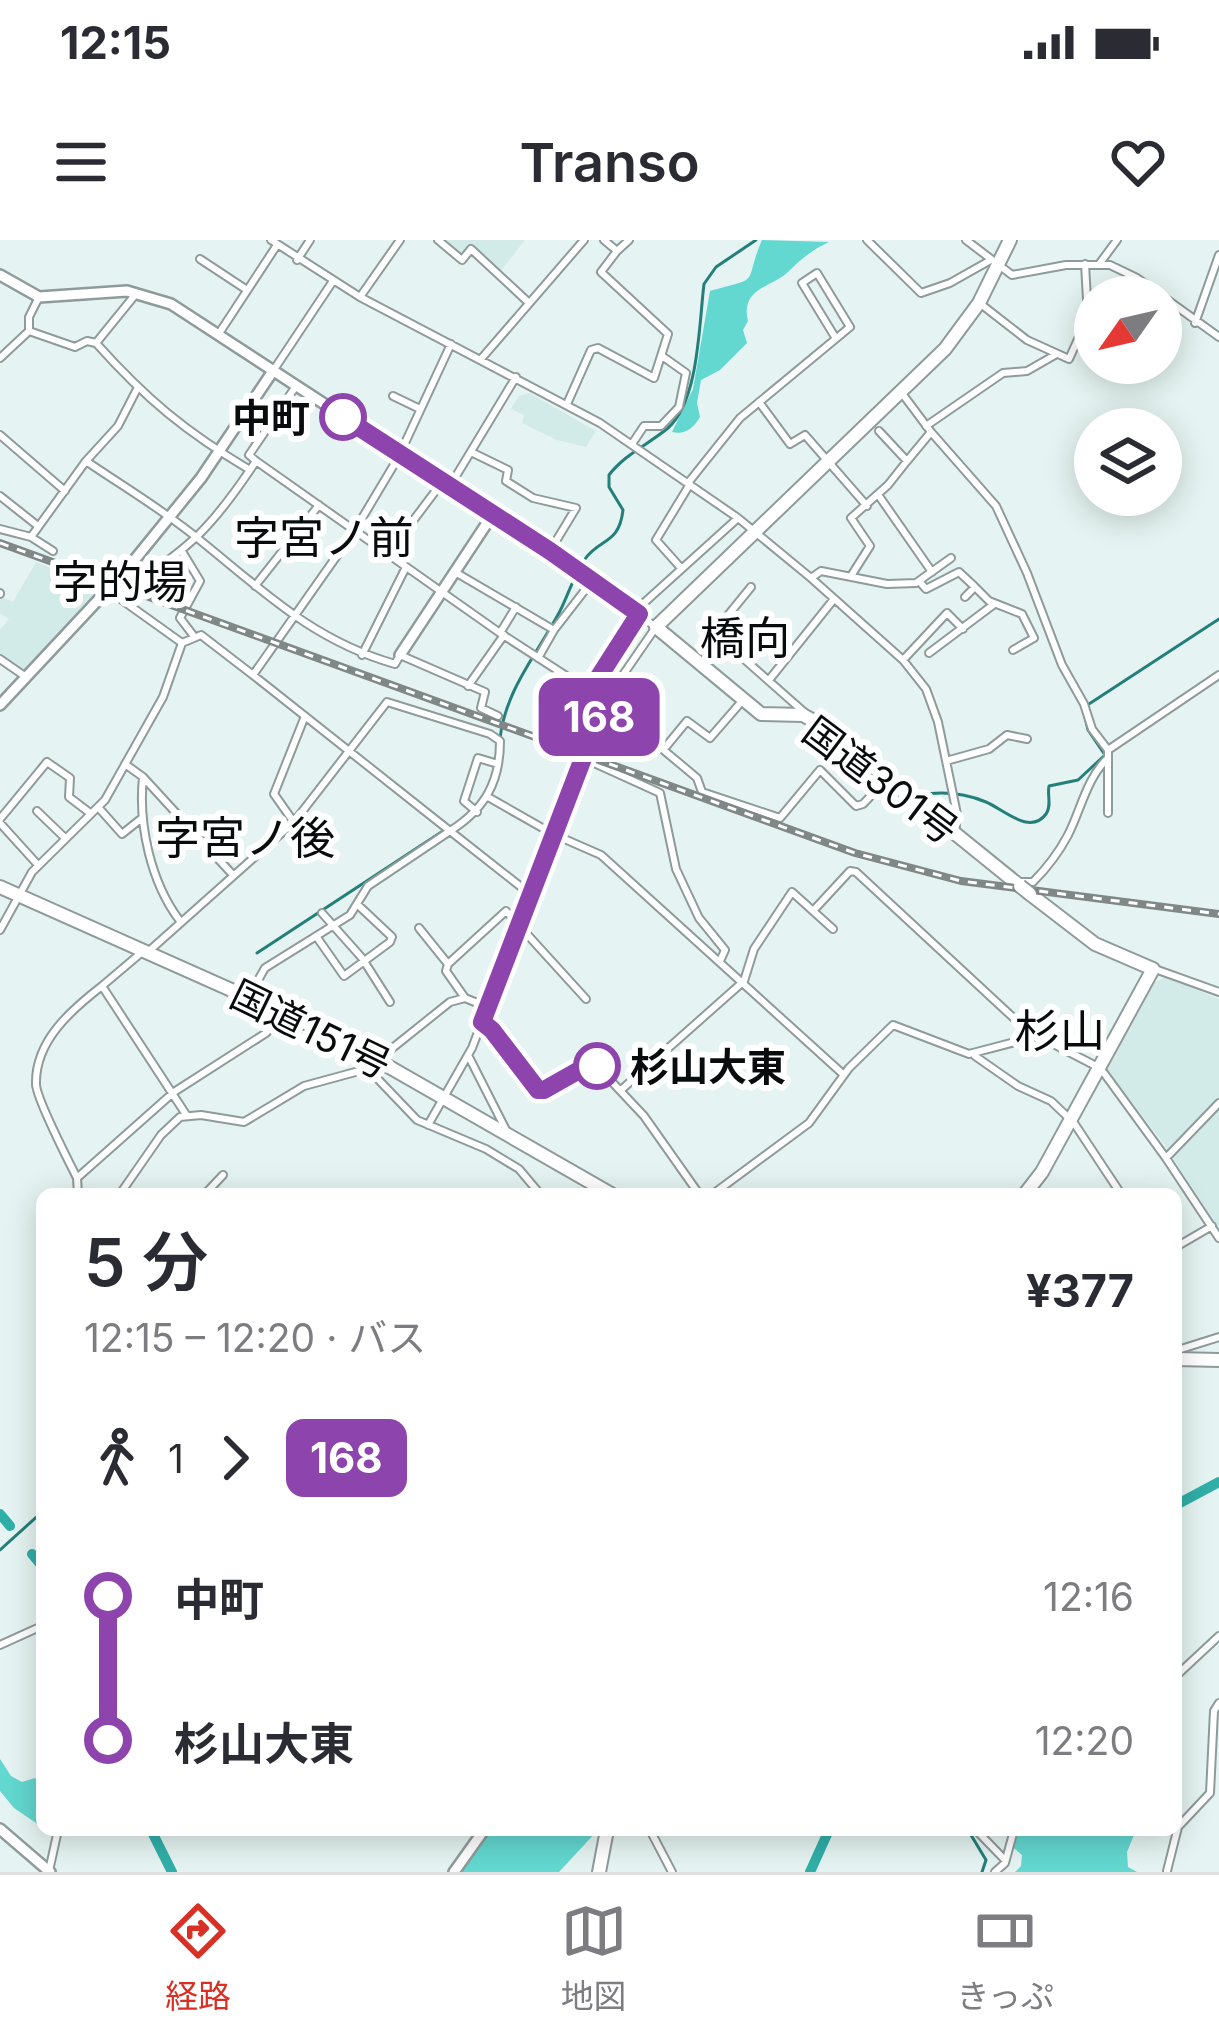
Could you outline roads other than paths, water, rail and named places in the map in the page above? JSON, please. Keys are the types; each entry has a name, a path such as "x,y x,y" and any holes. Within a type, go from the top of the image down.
{"highway":[{"path":"656,627 945,349 979,303 1010,240"},
{"name":"国道301号","path":"656,627 761,714 803,715 821,725 1095,944 1153,969"},
{"name":"国道151号","path":"0,887 285,1012 601,1188"},
{"path":"1029,1188 1153,969"},
{"path":"1182,1353 1219,1360"},
{"path":"598,1872 606,1836"}],"main road":[{"path":"0,275 39,296 136,292 171,304 493,514 400,655"},
{"path":"0,705 109,590 169,518 273,371"},
{"path":"0,1829 49,1871"},
{"path":"454,1872 480,1836"}],"street":[{"path":"297,260 310,240"},
{"path":"360,297 400,240"},
{"path":"438,240 461,260 471,249 529,303"},
{"path":"481,359 584,240"},
{"path":"604,240 617,251"},
{"path":"567,404 591,350 598,348 654,378 668,334 601,272 629,240"},
{"path":"867,240 921,293 994,265"},
{"path":"966,240 1012,275 1100,263 1137,278 1219,337"},
{"path":"1100,263 1117,240"},
{"path":"218,335 274,243 360,297 567,404 636,447 738,518 903,660 933,706 958,826 955,834"},
{"path":"1195,323 1219,255"},
{"path":"200,259 247,290"},
{"path":"979,303 1027,340 1069,359 1088,317 1085,263"},
{"path":"681,568 656,540 722,436 850,327 817,273 802,283 835,337"},
{"path":"273,371 333,281"},
{"path":"97,344 136,292"},
{"path":"0,358 29,331 29,317 39,296"},
{"path":"29,331 75,346 87,341 97,344 176,423 250,470"},
{"path":"253,675 355,530 451,344"},
{"path":"850,576 870,548 851,518 878,495 928,429 1003,373 1028,371 1055,355"},
{"path":"636,447 644,426 661,426 679,407 688,376 662,356"},
{"path":"388,554 471,452 516,377"},
{"path":"296,386 249,455 605,701 697,778 702,792 779,818 820,770 856,806 887,779"},
{"path":"31,537 86,460 118,426 137,389"},
{"path":"902,392 996,506 1062,665 1108,754 1108,812"},
{"path":"393,396 420,410"},
{"path":"759,402 790,444 805,435 867,506"},
{"path":"879,430 907,461"},
{"path":"0,435 65,491"},
{"path":"471,452 508,470 506,481 533,497 577,508 550,551"},
{"path":"86,460 342,647 394,664 400,655 484,692 481,707 498,716"},
{"path":"117,580 132,586 182,552 218,518 256,461"},
{"path":"878,495 932,572"},
{"path":"0,496 38,526"},
{"path":"254,586 319,505"},
{"path":"428,1125 468,1056 605,701 656,627 493,514"},
{"path":"591,693 637,613 738,518"},
{"path":"0,529 31,537 53,551"},
{"path":"182,552 200,581 180,618 193,635"},
{"path":"811,578 821,571 894,584 920,581 952,558"},
{"path":"362,655 406,567"},
{"path":"454,572 552,628"},
{"path":"920,581 926,589 959,572 993,603 1020,612 1034,638 1013,650"},
{"path":"535,656 592,580"},
{"path":"752,587 716,630 721,641 804,710 803,715"},
{"path":"965,597 976,587"},
{"path":"109,590 182,643"},
{"path":"769,680 834,599"},
{"path":"929,653 993,603"},
{"path":"468,686 516,607"},
{"path":"903,660 947,613 962,629"},
{"path":"0,930 38,865 94,810 125,764 163,697 182,643 193,635 201,635 530,894"},
{"path":"0,659 26,677"},
{"path":"1023,888 1033,882 1067,836 1108,754 1219,675"},
{"path":"663,750 687,721 710,738 743,700"},
{"path":"78,1188 36,1083 44,1047 73,1009 134,963 294,822 387,702 499,739 488,797 368,886 358,904 332,927 265,968 249,996"},
{"path":"294,822 274,794 305,716"},
{"path":"946,761 989,749 1007,735 1028,739"},
{"path":"475,810 464,801 478,758 496,764"},
{"path":"583,758 660,794 670,854 699,918 725,950 720,961"},
{"path":"38,865 0,821 47,762 70,778 69,797 94,810 122,834 143,817"},
{"path":"125,764 143,777 233,875"},
{"path":"143,777 143,817 160,890 180,921"},
{"path":"488,797 601,855 844,1076"},
{"path":"37,812 65,838"},
{"path":"813,911 850,871 856,872 1032,1035"},
{"path":"621,1090 744,981 754,949 792,892 833,929"},
{"path":"316,936 344,976 364,961 392,937 358,904"},
{"path":"487,1007 465,998 446,971 506,911 586,999"},
{"path":"322,913 364,961 390,1002"},
{"path":"419,928 448,964"},
{"path":"1153,969 1219,992"},
{"path":"102,986 188,1116"},
{"path":"378,1060 450,1002 465,998"},
{"path":"77,1178 174,1092 266,1033 285,1012"},
{"path":"482,1022 538,1090 594,1063 621,1090 694,1188"},
{"path":"721,1188 809,1123 844,1076 893,1025 962,1054 1032,1035 1100,1069 1219,1238"},
{"path":"974,1054 1018,1086 1047,1097 1070,1119 1116,1188"},
{"path":"468,1056 507,1134"},
{"path":"124,1188 169,1126 188,1116 244,1122 304,1086 359,1071 374,1075 411,1115 506,1161 536,1188"},
{"path":"1166,1158 1219,1103"},
{"path":"212,1188 224,1175"},
{"path":"1182,1243 1211,1226"},
{"path":"1182,1351 1219,1337"},
{"path":"0,1645 36,1629"},
{"path":"1182,1671 1218,1641"},
{"path":"1182,1823 1210,1793 1214,1711 1219,1703"},
{"path":"49,1871 57,1836"},
{"path":"653,1836 672,1872"},
{"path":"981,1836 1005,1865 995,1872"},
{"path":"1167,1871 1176,1836"}],"waterway":[{"path":"500,739 515,688 581,565 621,521 623,510 609,487 609,475 668,428 686,400 696,360 704,284 716,267 756,240"},
{"path":"1089,704 1219,619"},
{"path":"920,795 962,795 1024,822 1040,820 1049,808 1049,786 1078,780 1105,755 1088,730 1084,713"},
{"path":"257,953 446,829"},
{"path":"1182,1502 1219,1482"},
{"path":"0,1514 10,1526"},
{"path":"0,1550 36,1517"},
{"path":"32,1554 36,1559"},
{"path":"154,1836 172,1872"},
{"path":"810,1872 826,1836"},
{"path":"972,1836 986,1860 982,1872"}],"railway":[{"path":"0,543 855,853 961,881 1219,914"}],"place":[{"name":"中町","path":"343,417"},
{"name":"杉山大東","path":"597,1066"}],"district":[{"name":"字宮ノ前","path":"324,537"},
{"name":"字的場","path":"120,581"},
{"name":"橋向","path":"745,637"},
{"name":"字宮ノ後","path":"245,837"},
{"name":"杉山","path":"1060,1030"}]}
